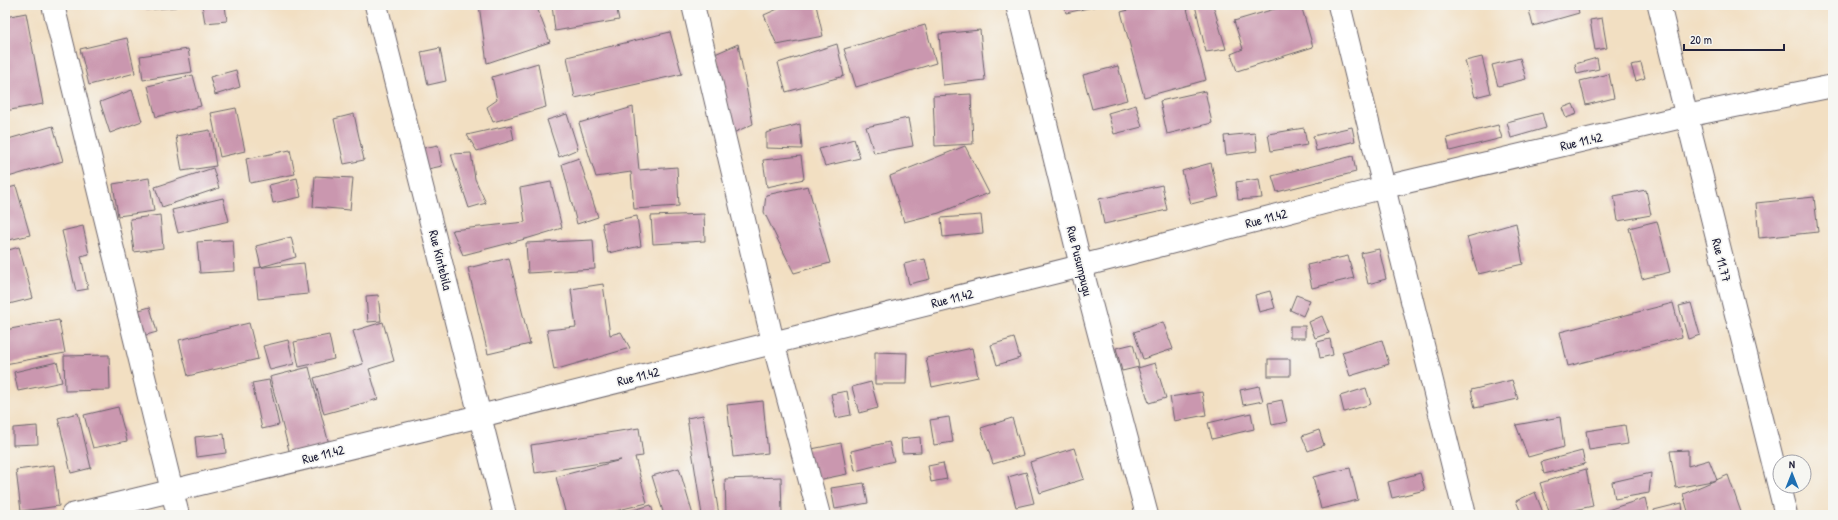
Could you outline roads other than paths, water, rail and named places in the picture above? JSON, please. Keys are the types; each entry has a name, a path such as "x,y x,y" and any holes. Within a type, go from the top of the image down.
{"street":[{"path":"53,5 178,515"},
{"name":"Rue Kintebila","path":"376,5 505,515"},
{"path":"693,5 773,342 819,515"},
{"name":"Rue Pusumpugu","path":"1017,5 1081,266 1147,515"},
{"path":"1339,5 1465,515"},
{"name":"Rue 11.77","path":"1659,5 1786,515"},
{"name":"Rue 11.42","path":"72,515 480,416 1081,266 1385,187 1686,116 1833,86"}]}
